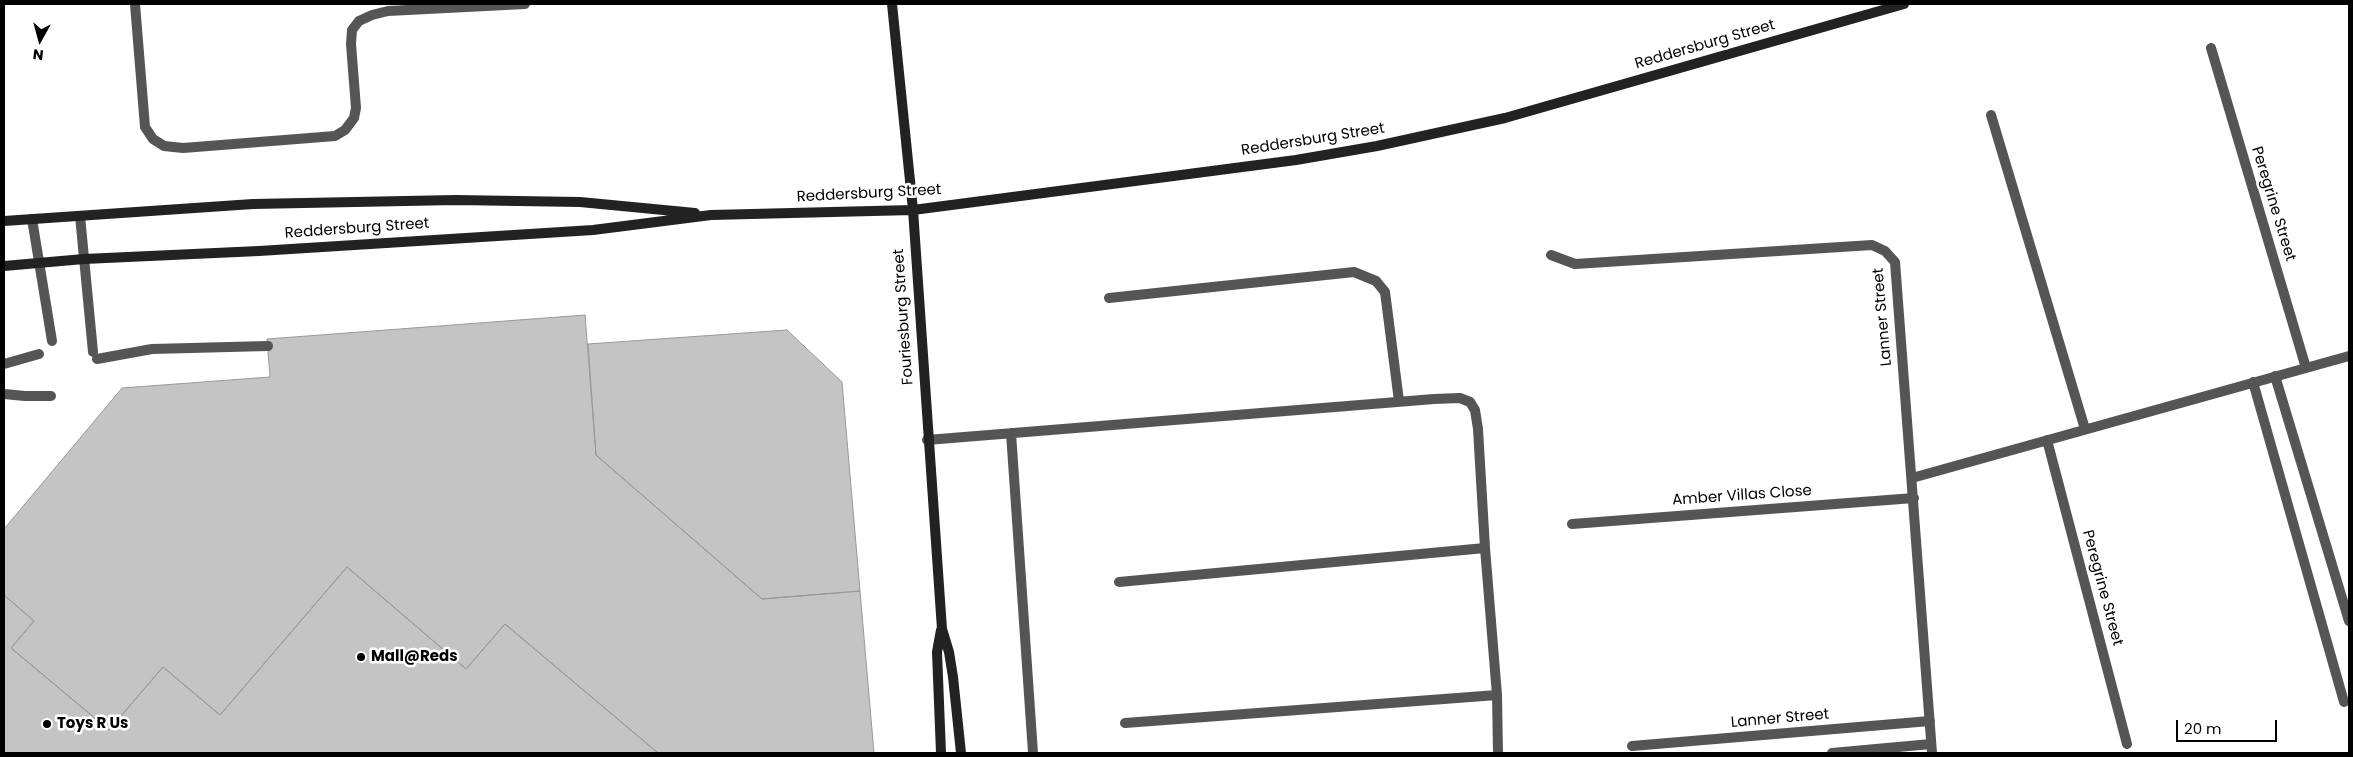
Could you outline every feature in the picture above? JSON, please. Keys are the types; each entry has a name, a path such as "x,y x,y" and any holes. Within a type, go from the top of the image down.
{"street":[{"path":"135,4 146,127 153,139 164,146 183,148 335,136 345,130 354,118 356,108 351,44 352,30 359,20 388,11 525,4"},
{"name":"Fouriesburg Street","path":"892,4 912,210 942,629 952,669 961,753"},
{"name":"Reddersburg Street","path":"4,266 84,259 259,251 593,230 711,215 912,210 1286,161 1377,146 1505,118 1904,4"},
{"name":"Peregrine Street","path":"2211,48 2306,368"},
{"path":"1991,115 2085,429"},
{"name":"Reddersburg Street","path":"4,220 253,204 456,200 580,202 711,215"},
{"path":"80,216 95,356 152,349 268,346"},
{"path":"32,219 52,341"},
{"name":"Lanner Street","path":"1551,255 1575,264 1872,245 1885,251 1895,262 1932,749 1832,753"},
{"path":"1108,298 1354,272 1376,281 1385,292 1400,401"},
{"path":"4,364 39,354"},
{"path":"1912,478 2349,356"},
{"path":"2274,376 2349,621"},
{"path":"2254,382 2344,702"},
{"path":"4,394 51,396"},
{"path":"927,440 1400,401 1460,398 1473,405 1478,430 1497,695 1498,753"},
{"path":"1011,433 1033,753"},
{"name":"Peregrine Street","path":"2047,440 2127,744"},
{"name":"Amber Villas Close","path":"1572,524 1914,498"},
{"path":"1119,582 1485,548"},
{"name":"Fouriesburg Street","path":"941,753 937,652 942,629"},
{"path":"1125,723 1497,695"},
{"name":"Lanner Street","path":"1632,746 1930,721"}],"building":[{"path":"585,315 596,455 762,599 860,591 874,753 658,753 505,624 466,669 347,567 220,715 163,667 109,730 11,648 34,621 4,595 4,529 122,388 270,377 267,339"},
{"path":"787,330 842,382 860,591 762,599 596,455 588,344"},
{"name":"Mall@Reds","path":"347,567 466,669 505,624 658,753 4,753 4,595 34,621 11,648 109,730 163,667 220,715"}],"place":[{"name":"Mall@Reds","path":"361,657"},
{"name":"Toys R Us","path":"47,724"}]}
